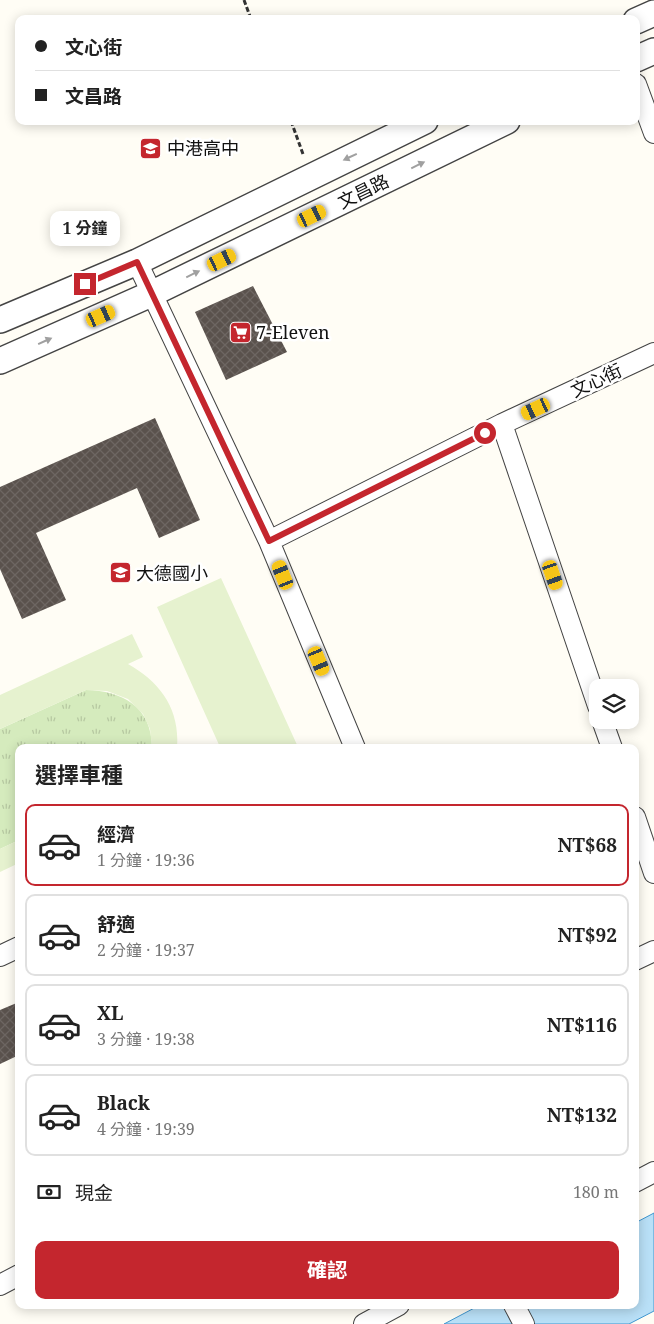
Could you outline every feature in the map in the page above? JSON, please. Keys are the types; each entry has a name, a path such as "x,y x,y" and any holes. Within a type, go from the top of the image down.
{"street":[{"path":"640,19 654,13"},
{"path":"640,57 654,51"},
{"path":"640,95 654,132"},
{"name":"文昌路","path":"0,320 137,262 417,125"},
{"name":"文昌路","path":"0,361 151,294 499,125"},
{"path":"137,262 269,541 353,744"},
{"name":"文心街","path":"269,541 502,424 654,354"},
{"path":"502,424 589,680"},
{"path":"605,729 611,744"},
{"path":"639,829 654,872"},
{"path":"0,956 15,950"},
{"path":"639,958 654,951"},
{"path":"639,1180 654,1172"},
{"path":"0,1285 15,1277"},
{"path":"364,1324 392,1309"},
{"path":"516,1309 524,1324"}],"path":[{"path":"244,0 250,15"},
{"path":"293,125 312,175"}],"green space":[{"path":"221,578 297,744 219,744 157,607"},
{"path":"132,634 143,657 128,664 150,679 166,698 175,721 177,744 152,744 150,729 143,714 128,699 107,691 86,690 0,729 0,695"},
{"path":"86,690 99,691 123,698 141,711 151,733 152,744 15,744 15,842 0,849 0,729"},
{"path":"15,842 15,865 0,872 0,849"}],"water":[{"path":"654,1213 654,1311 629,1324 444,1324 472,1309 639,1309 639,1221"}],"building":[{"name":"7-Eleven","path":"253,286 287,352 226,380 195,312"},
{"path":"155,418 200,520 159,538 137,488 36,533 66,600 22,619 0,569 0,487"},
{"path":"15,1004 15,1057 0,1064 0,1010"}],"place":[{"name":"中港高中","path":"151,148"},
{"name":"7-Eleven","path":"240,332"},
{"name":"大德國小","path":"120,573"}],"route":[{"path":"85,284 137,262 269,541 485,433"}]}
